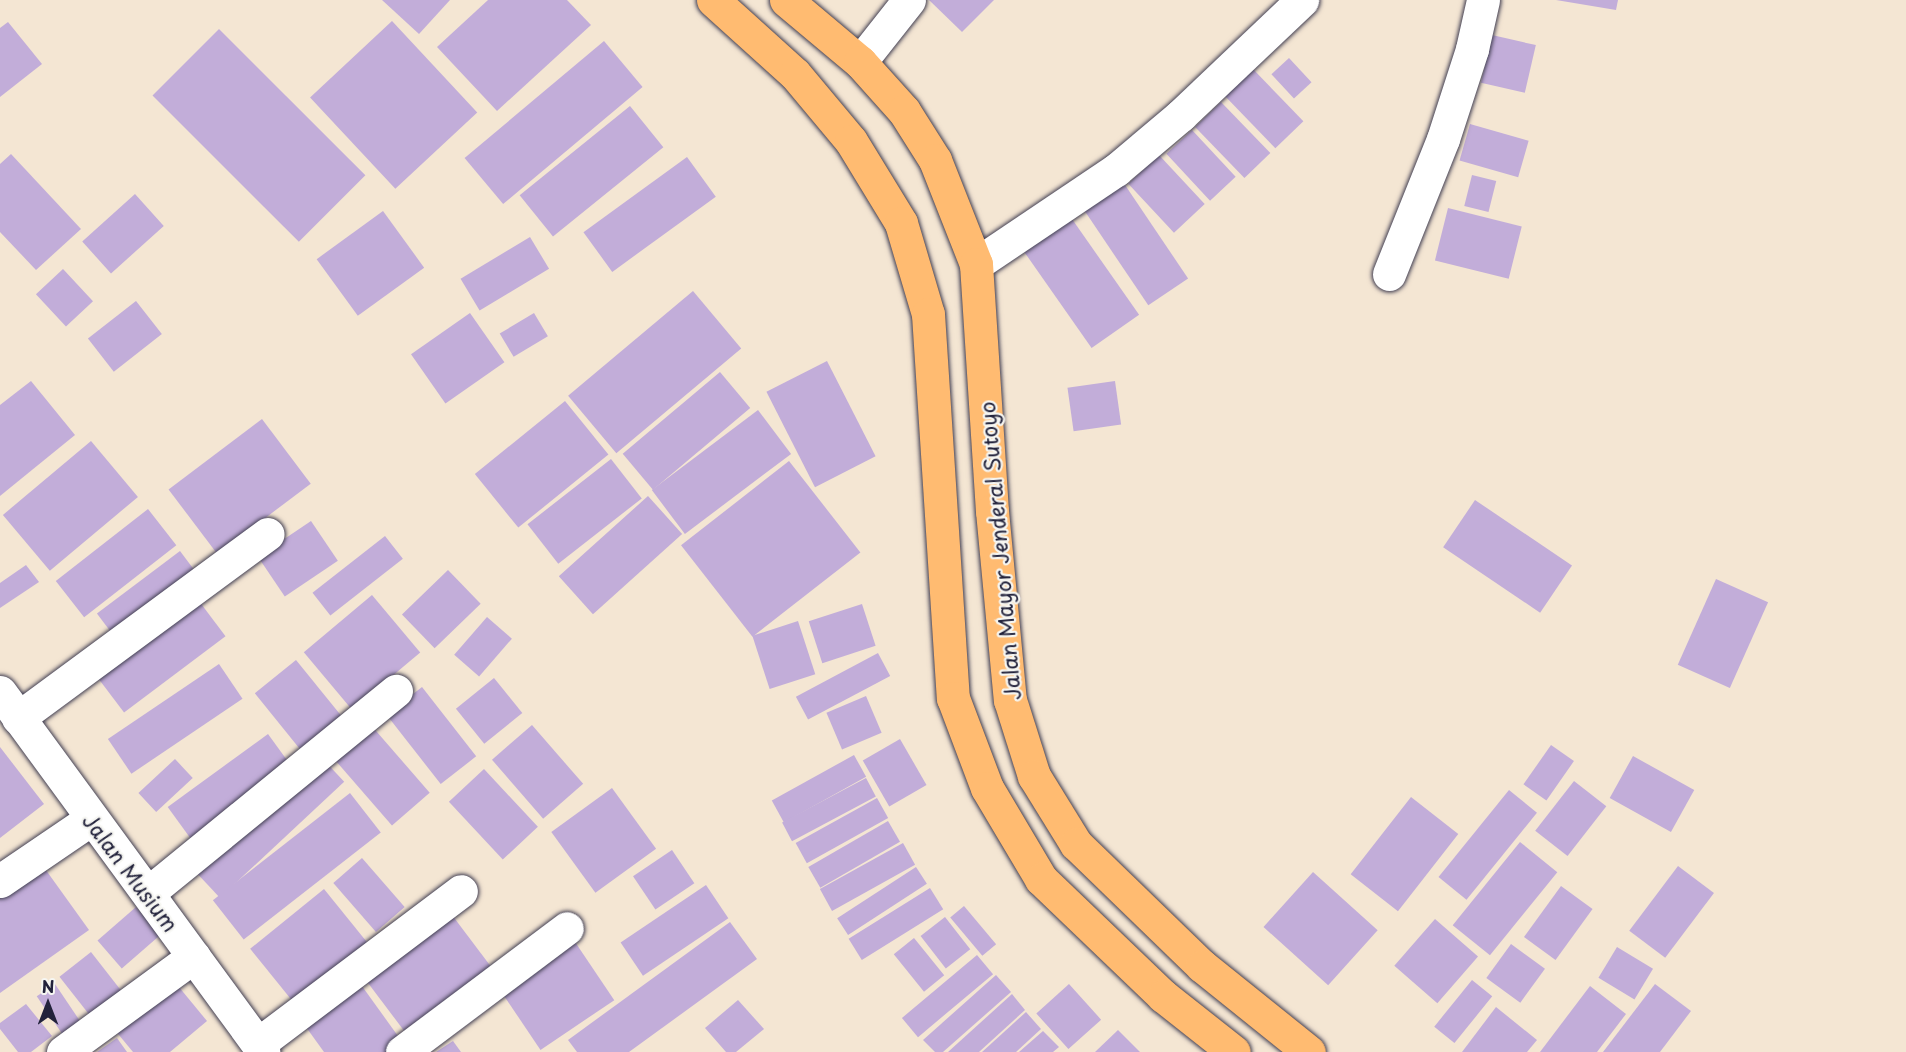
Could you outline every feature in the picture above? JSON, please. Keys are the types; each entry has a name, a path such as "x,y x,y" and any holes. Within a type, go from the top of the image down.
{"main road":[{"path":"713,0 795,74 851,141 901,223 928,314 952,698 987,788 1041,879 1163,996 1234,1052"},
{"name":"Jalan Mayor Jenderal Sutoyo","path":"786,0 860,62 904,111 935,160 976,264 992,511 1010,700 1034,776 1076,844 1202,966 1309,1052"}],"street":[{"path":"860,62 909,0"},
{"path":"976,264 1116,170 1181,115 1302,0"},
{"path":"1389,274 1443,139 1472,48 1483,0"},
{"path":"9,705 268,534"},
{"path":"148,893 396,691"},
{"name":"Jalan Musium","path":"9,705 260,1048"},
{"path":"0,881 91,819"},
{"path":"260,1048 461,891"},
{"path":"402,1052 567,928"},
{"path":"63,1052 194,956"}],"building":[{"path":"382,0 450,0 419,34"},
{"path":"488,0 567,0 591,25 497,111 437,47"},
{"path":"929,0 994,0 962,32"},
{"path":"1556,0 1618,0 1616,10"},
{"path":"392,21 477,112 395,189 310,97"},
{"path":"8,22 42,64 0,97 0,28"},
{"path":"219,29 365,175 299,242 153,95"},
{"path":"1492,35 1536,45 1525,93 1481,83"},
{"path":"604,41 643,87 503,204 465,158"},
{"path":"1289,58 1312,82 1294,99 1271,74"},
{"path":"1252,68 1303,121 1275,148 1224,95"},
{"path":"1221,102 1270,153 1244,178 1195,127"},
{"path":"630,106 663,147 553,237 520,195"},
{"path":"1470,124 1529,141 1518,177 1460,161"},
{"path":"1192,130 1236,177 1210,201 1166,154"},
{"path":"11,154 81,229 36,270 0,232 0,164"},
{"path":"1159,155 1205,204 1174,233 1128,184"},
{"path":"687,157 716,197 612,272 583,232"},
{"path":"1472,175 1496,181 1489,212 1464,206"},
{"path":"1121,179 1188,278 1148,305 1081,206"},
{"path":"135,194 164,226 111,273 82,242"},
{"path":"1448,208 1522,226 1509,279 1435,260"},
{"path":"383,211 424,268 358,316 317,259"},
{"path":"1072,219 1139,315 1092,348 1024,252"},
{"path":"530,237 549,269 480,310 461,279"},
{"path":"63,269 93,301 66,326 36,294"},
{"path":"693,291 741,348 616,453 568,396"},
{"path":"136,301 162,334 114,372 88,339"},
{"path":"470,313 504,362 445,403 411,354"},
{"path":"534,313 548,336 514,357 500,334"},
{"path":"827,361 876,456 815,487 766,392"},
{"path":"720,372 750,408 653,490 623,454"},
{"path":"31,381 75,435 0,496 0,405"},
{"path":"1115,381 1121,425 1074,431 1067,388"},
{"path":"565,401 608,455 518,528 475,474"},
{"path":"758,410 791,454 685,534 652,490"},
{"path":"262,419 311,484 217,554 169,489"},
{"path":"91,441 138,497 50,571 3,515"},
{"path":"611,459 642,498 558,564 527,524"},
{"path":"789,461 860,552 752,637 681,545"},
{"path":"648,496 682,534 593,614 559,576"},
{"path":"1475,500 1572,565 1540,613 1443,547"},
{"path":"148,509 176,545 84,617 56,581"},
{"path":"311,521 338,561 285,597 258,557"},
{"path":"385,536 403,559 330,615 313,593"},
{"path":"180,551 201,579 118,642 97,614"},
{"path":"26,565 39,582 0,608 0,583"},
{"path":"448,570 481,604 435,648 402,614"},
{"path":"1716,579 1768,602 1730,688 1678,665"},
{"path":"372,595 420,652 352,710 304,652"},
{"path":"196,597 225,636 124,713 95,673"},
{"path":"862,604 876,646 822,663 809,621"},
{"path":"487,617 512,639 479,676 454,655"},
{"path":"798,621 815,674 770,689 752,636"},
{"path":"878,653 890,676 808,720 796,697"},
{"path":"296,660 345,721 304,754 255,693"},
{"path":"219,664 242,699 131,774 108,739"},
{"path":"494,678 522,713 484,744 456,709"},
{"path":"422,687 476,756 441,784 387,715"},
{"path":"866,696 882,733 842,750 826,713"},
{"path":"370,724 430,793 392,825 332,757"},
{"path":"532,725 583,784 543,819 492,760"},
{"path":"268,734 293,769 193,842 168,807"},
{"path":"900,739 927,785 889,806 863,760"},
{"path":"1551,745 1574,761 1546,800 1523,784"},
{"path":"0,747 44,804 0,838"},
{"path":"854,755 866,777 784,822 772,801"},
{"path":"1633,756 1694,790 1671,832 1610,798"},
{"path":"321,757 344,782 220,898 197,873"},
{"path":"175,759 193,778 156,812 138,793"},
{"path":"484,769 538,827 503,860 449,802"},
{"path":"866,778 876,797 792,841 782,823"},
{"path":"1574,781 1606,806 1568,856 1535,831"},
{"path":"612,788 656,849 595,893 551,832"},
{"path":"1509,790 1537,813 1466,900 1439,877"},
{"path":"350,793 381,832 244,940 213,900"},
{"path":"1411,797 1458,834 1398,911 1351,874"},
{"path":"877,798 888,818 807,863 796,843"},
{"path":"888,821 900,842 820,888 808,867"},
{"path":"1520,842 1557,872 1490,955 1453,925"},
{"path":"903,843 915,865 832,911 820,889"},
{"path":"672,850 694,883 655,909 633,876"},
{"path":"362,858 405,907 376,932 333,883"},
{"path":"43,866 89,930 0,993 0,896"},
{"path":"1678,866 1714,893 1665,958 1629,931"},
{"path":"916,867 927,884 848,935 837,918"},
{"path":"1313,872 1378,930 1328,985 1263,927"},
{"path":"706,885 728,918 643,976 621,943"},
{"path":"1561,886 1593,909 1556,960 1524,937"},
{"path":"930,888 943,909 862,960 849,939"},
{"path":"324,889 369,944 295,1004 250,949"},
{"path":"964,906 996,944 982,956 950,918"},
{"path":"136,907 160,935 122,968 98,940"},
{"path":"446,907 495,972 409,1037 360,972"},
{"path":"945,917 970,949 946,968 921,936"},
{"path":"1435,919 1478,956 1437,1003 1394,966"},
{"path":"730,922 757,959 629,1052 577,1052 568,1040"},
{"path":"569,933 614,1000 541,1050 495,983"},
{"path":"914,938 944,975 924,992 894,954"},
{"path":"1511,944 1545,969 1520,1003 1486,978"},
{"path":"1617,947 1653,969 1634,999 1598,978"},
{"path":"91,952 123,993 91,1018 59,977"},
{"path":"977,955 993,974 918,1037 902,1018"},
{"path":"354,975 403,1043 390,1052 324,1052 298,1016"},
{"path":"996,975 1011,992 943,1052 935,1052 923,1040"},
{"path":"1472,980 1492,996 1454,1043 1434,1027"},
{"path":"174,981 207,1021 170,1052 133,1052 114,1029"},
{"path":"55,984 80,1021 62,1034 37,996"},
{"path":"1069,984 1101,1020 1068,1049 1036,1013"},
{"path":"1655,984 1691,1011 1660,1052 1603,1052"},
{"path":"1590,986 1626,1014 1597,1052 1540,1052"},
{"path":"1012,994 1025,1010 979,1052 948,1052"},
{"path":"738,1000 764,1029 736,1052 726,1052 705,1028"},
{"path":"26,1004 52,1036 31,1052 18,1052 0,1029 0,1023"},
{"path":"1496,1007 1537,1040 1527,1052 1462,1052"},
{"path":"1026,1012 1041,1029 1016,1052 982,1052"},
{"path":"1118,1030 1140,1052 1095,1052"},
{"path":"1043,1031 1059,1047 1053,1052 1019,1052"},
{"path":"117,1038 127,1052 97,1052"},
{"path":"453,1041 461,1052 436,1052"}]}
